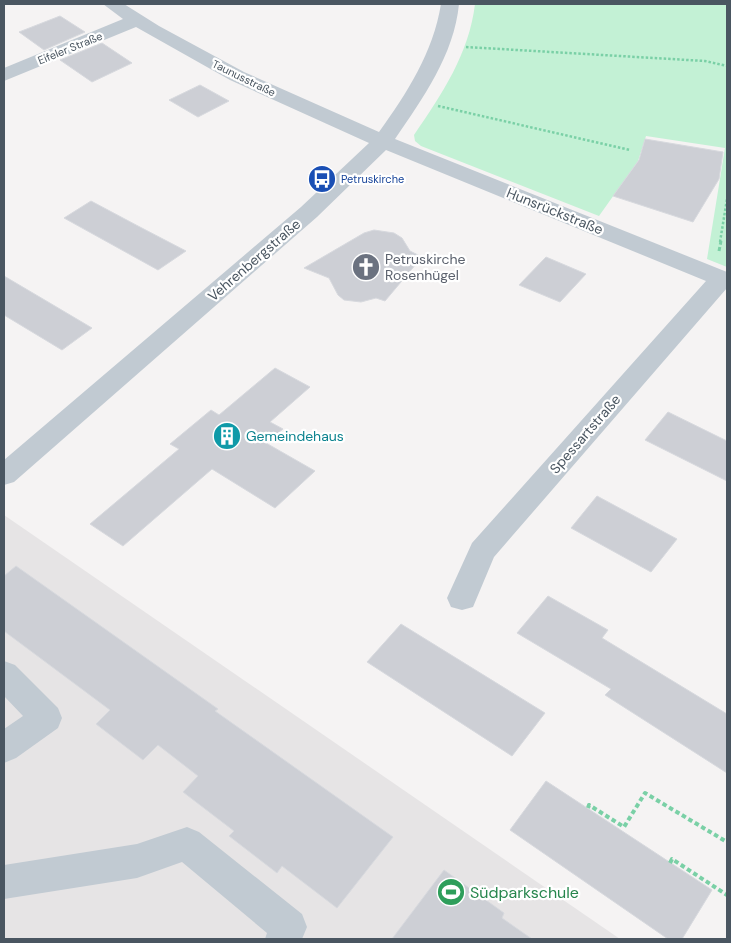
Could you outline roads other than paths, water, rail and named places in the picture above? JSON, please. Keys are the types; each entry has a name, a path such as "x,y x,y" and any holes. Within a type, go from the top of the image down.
{"street":[{"name":"Taunusstraße","path":"112,4 233,75 382,142"},
{"name":"Vehrenbergstraße","path":"4,475 309,212 382,142 412,100 432,67 447,24 450,4"},
{"name":"Eifeler Straße","path":"4,75 137,20"},
{"name":"Hunsrückstraße","path":"382,142 724,280"},
{"name":"Spessartstraße","path":"462,598 482,551 724,280"},
{"path":"4,675 46,718 4,748"},
{"path":"4,882 72,870 137,862 187,844 289,927 283,939"}],"place":[{"name":"Petruskirche","path":"322,179"},
{"name":"Petruskirche Rosenhügel","path":"366,267"},
{"name":"Gemeindehaus","path":"227,436"},
{"name":"Südparkschule","path":"451,892"}]}
